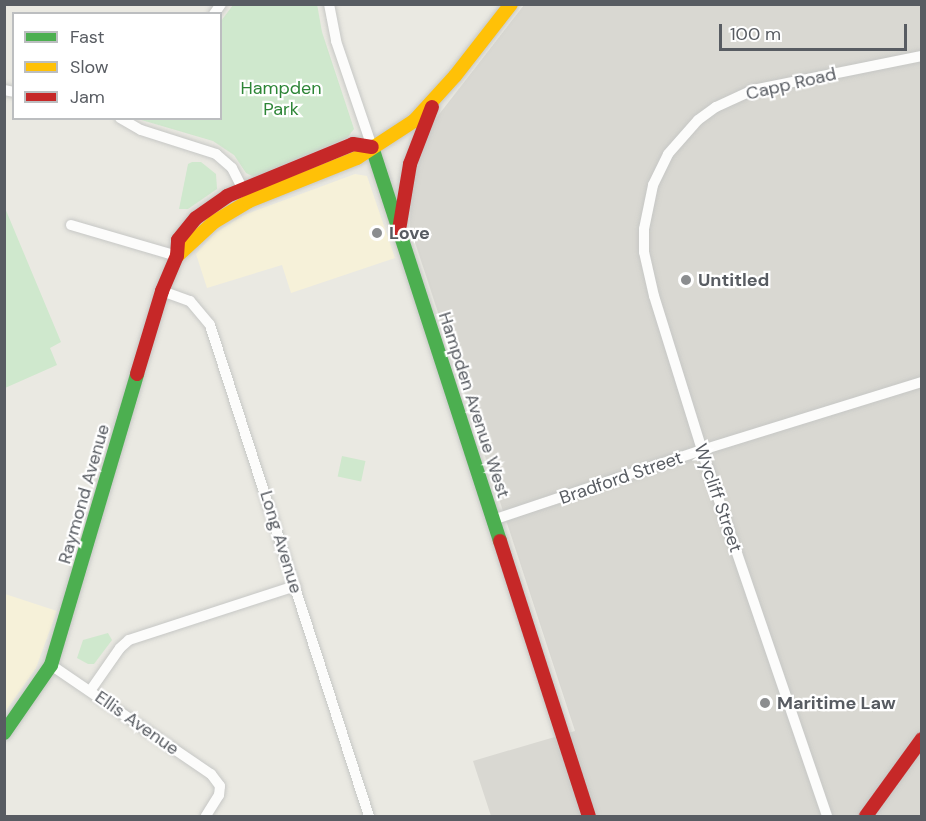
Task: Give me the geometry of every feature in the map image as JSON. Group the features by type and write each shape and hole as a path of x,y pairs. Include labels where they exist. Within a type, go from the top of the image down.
{"street":[{"name":"Hampden Avenue West","path":"328,4 336,41 589,816"},
{"path":"372,147 414,121 511,4"},
{"name":"Capp Road","path":"658,174 682,136 698,120 731,98 753,90 921,56"},
{"path":"398,233 410,164 436,97"},
{"path":"124,120 141,130 216,153 232,168 246,195"},
{"name":"Raymond Avenue","path":"4,733 51,665 162,291 177,256 178,240 196,218 227,196 246,195 352,144 372,147"},
{"name":"Wycliff Street","path":"658,174 647,207 644,252 647,275 702,450 827,816"},
{"path":"71,225 177,256"},
{"name":"Long Avenue","path":"162,291 190,302 210,325 369,816"},
{"name":"Bradford Street","path":"493,520 702,450 921,382"},
{"path":"90,691 120,648 129,640 295,586"},
{"name":"Ellis Avenue","path":"51,665 211,774 220,786 218,800 206,816"},
{"path":"866,816 921,739"}],"shaded area":[{"path":"524,5 921,5 921,816 491,816 473,761 575,731 410,227 411,183 426,135 437,117"},
{"path":"355,174 367,176 395,258 291,293 282,265 207,288 196,254 215,233 244,215"},
{"path":"5,594 57,611 36,668 5,712"}],"green space":[{"name":"Hampden Park","path":"317,4 322,32 354,129 347,138 254,177 246,173 234,155 213,141 141,120 222,120 222,20 233,5"},
{"path":"201,162 216,174 217,189 188,209 179,209 188,164"},
{"path":"5,208 61,342 50,348 57,365 5,388"},
{"path":"342,456 365,461 361,482 338,477"},
{"path":"108,633 112,640 94,664 88,664 77,658 83,640"}],"traffic: fast":[{"path":"372,147 500,541"},
{"path":"4,733 51,665 137,374"}],"traffic: slow":[{"path":"177,256 214,222 249,201 357,158 414,121 455,76 511,4"}],"traffic: jam":[{"path":"399,230 410,164 432,107"},
{"path":"137,374 162,291 177,256 178,240 196,218 227,196 353,144 372,147"},
{"path":"500,541 589,816"},
{"path":"866,816 922,739"}],"place":[{"name":"Love","path":"377,233"},
{"name":"Untitled","path":"686,280"},
{"name":"Maritime Law","path":"765,703"}]}
